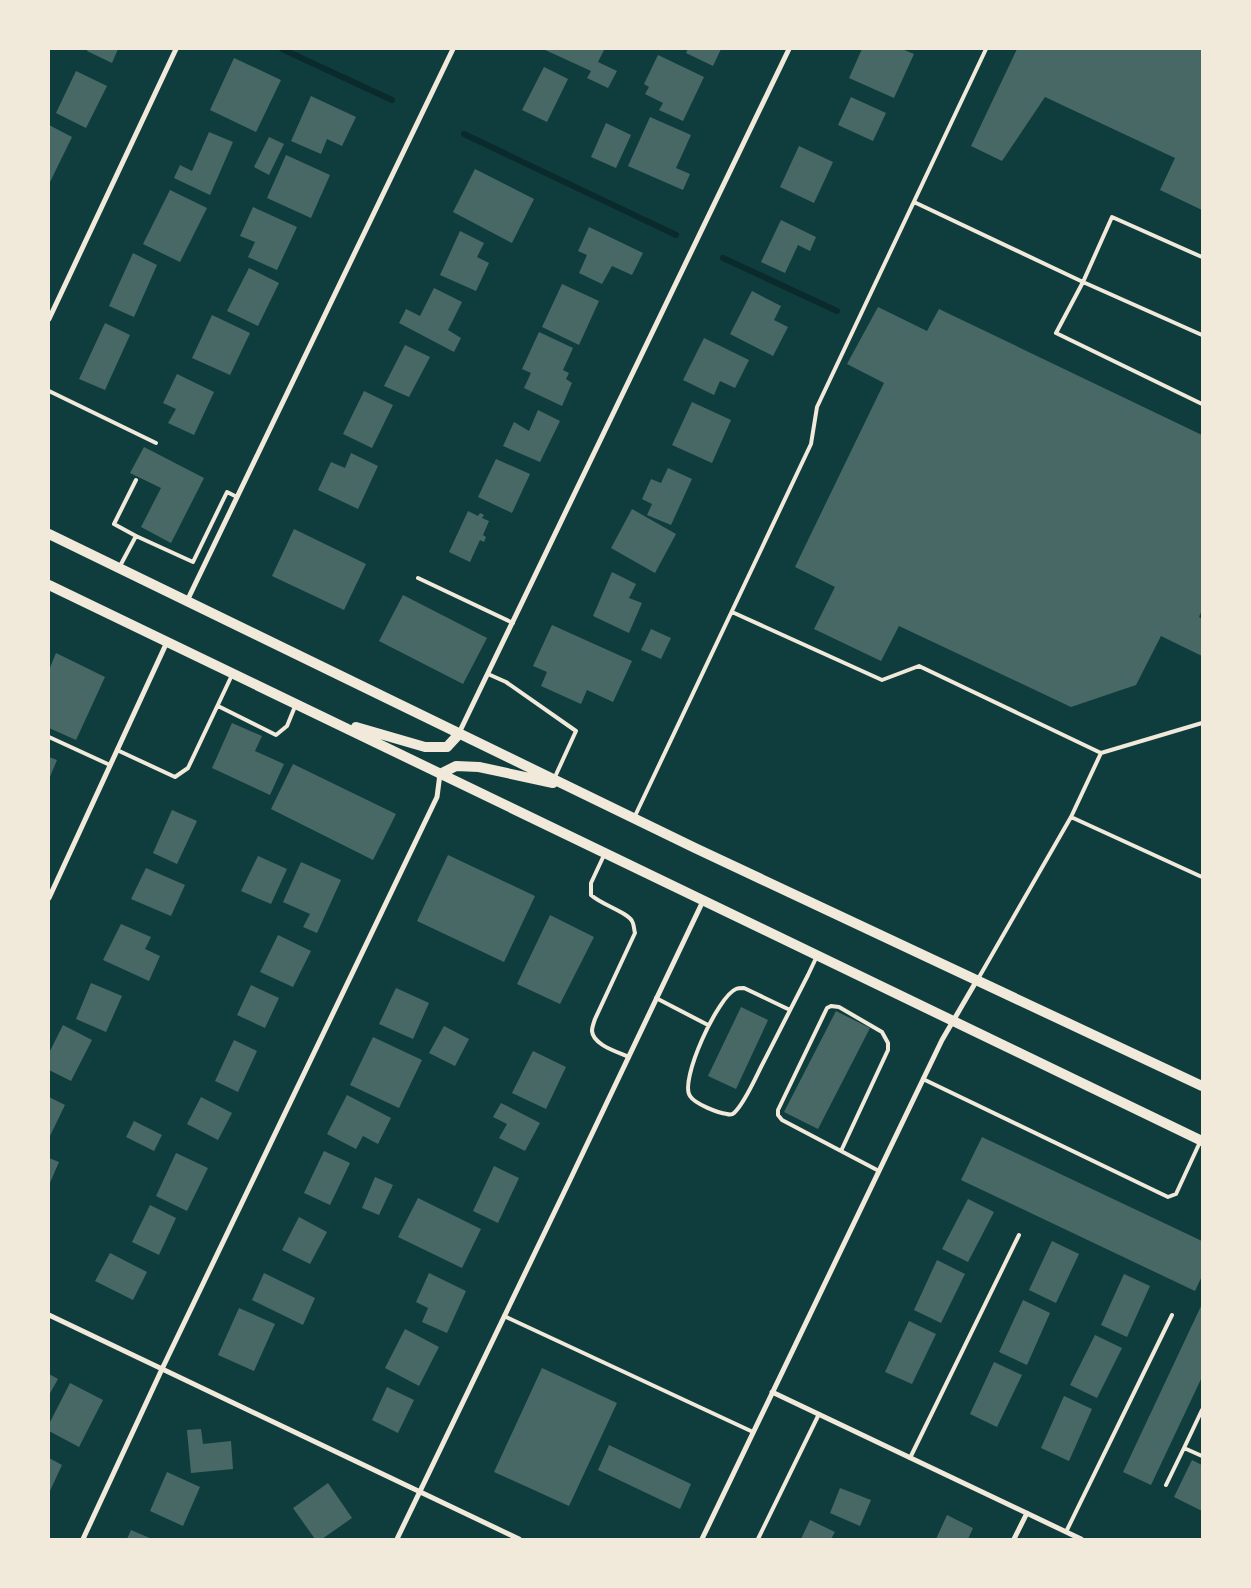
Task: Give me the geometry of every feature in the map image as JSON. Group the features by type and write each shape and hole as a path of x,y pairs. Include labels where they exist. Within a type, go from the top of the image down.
{"main road":[{"path":"49,534 571,788 1202,1086"},
{"path":"49,540 75,547"},
{"path":"50,589 233,672 702,901 1202,1140"},
{"path":"329,719 425,747 447,747 459,734"},
{"path":"440,774 456,766 479,767 571,788"}],"street":[{"path":"49,319 176,49"},
{"path":"186,601 453,49"},
{"path":"459,734 788,49"},
{"path":"49,898 167,641"},
{"path":"82,1539 437,797 440,774"},
{"path":"397,1539 702,901"},
{"path":"702,1539 923,1080 953,1021 977,980"},
{"path":"49,1315 519,1539"},
{"path":"772,1392 1082,1539"},
{"path":"1014,1539 1027,1513"}],"lane":[{"path":"634,818 811,444 817,406 986,49"},
{"path":"914,202 1083,282 1202,335"},
{"path":"1202,257 1112,217 1083,282 1056,332 1202,404"},
{"path":"49,391 156,443"},
{"path":"136,480 114,524 193,562 227,492 237,497"},
{"path":"119,568 136,536"},
{"path":"418,578 513,622"},
{"path":"732,612 882,680 919,666 1101,753 1202,723"},
{"path":"117,750 174,777 188,768 233,672"},
{"path":"488,674 506,682 576,731 553,779"},
{"path":"218,706 276,735 287,726 297,704"},
{"path":"49,737 110,764"},
{"path":"977,980 1071,817 1101,753"},
{"path":"1071,817 1202,877"},
{"path":"605,853 591,883 591,895 599,902 626,915 633,922 635,933 595,1018 592,1030 595,1039 601,1044 629,1057"},
{"path":"790,1010 744,988 737,988 732,991 708,1024 691,1069 687,1090 690,1097 700,1104 730,1115 734,1112 750,1089 818,956"},
{"path":"656,998 708,1024"},
{"path":"841,1151 888,1050 888,1043 882,1032 839,1007 832,1006 827,1008 778,1110 778,1115 782,1120 841,1151 879,1170"},
{"path":"923,1080 1168,1197 1176,1194 1202,1140"},
{"path":"910,1458 1019,1236"},
{"path":"1066,1532 1172,1315"},
{"path":"504,1316 753,1432"},
{"path":"1166,1484 1202,1410"},
{"path":"758,1539 819,1414"},
{"path":"1184,1448 1202,1456"}],"building":[{"path":"88,49 118,49 112,63 87,51"},
{"path":"543,49 602,49 604,50 598,62 617,71 608,88 587,78 591,71"},
{"path":"688,49 721,49 713,66 686,53"},
{"path":"862,49 902,49 914,54 894,98 849,78"},
{"path":"1017,49 1202,49 1202,210 1160,190 1175,158 1045,97 1002,161 971,146"},
{"path":"658,55 704,77 683,121 659,110 663,103 645,94 649,87 644,84"},
{"path":"234,58 281,80 256,132 210,110"},
{"path":"544,67 568,79 547,122 522,110"},
{"path":"76,71 107,86 86,128 56,113"},
{"path":"311,96 356,117 342,146 327,139 321,154 291,141"},
{"path":"851,97 886,113 873,141 838,125"},
{"path":"650,117 691,135 676,168 690,174 683,190 628,166"},
{"path":"606,123 631,135 616,168 591,157"},
{"path":"49,125 72,137 49,184"},
{"path":"209,132 233,142 210,195 174,178 180,165 192,171"},
{"path":"269,137 284,144 269,175 254,167"},
{"path":"799,146 833,162 814,203 780,187"},
{"path":"286,155 330,175 311,218 267,198"},
{"path":"475,169 534,199 512,243 453,212"},
{"path":"170,190 207,208 180,262 143,244"},
{"path":"253,207 297,227 277,270 248,257 255,242 240,236"},
{"path":"781,220 816,237 810,251 798,245 785,273 761,262"},
{"path":"589,227 643,253 632,275 612,266 602,284 579,273 587,255 578,251"},
{"path":"460,231 484,243 477,257 489,263 476,291 440,275"},
{"path":"133,253 157,265 134,317 109,306"},
{"path":"249,268 279,283 258,326 227,311"},
{"path":"562,284 599,301 579,345 542,327"},
{"path":"434,288 462,302 448,330 461,338 454,352 399,323 406,309 420,316"},
{"path":"752,291 781,306 774,320 788,327 773,356 730,334"},
{"path":"878,307 927,331 939,309 1202,435 1202,610 1199,617 1202,619 1202,656 1161,636 1136,685 1071,707 899,626 881,661 814,629 835,587 795,567 884,383 847,364"},
{"path":"212,315 250,333 230,375 192,358"},
{"path":"105,323 130,335 105,390 79,379"},
{"path":"539,332 573,348 563,370 569,373 566,379 572,383 562,406 524,388 531,373 522,369"},
{"path":"704,338 749,360 735,388 720,381 714,395 683,380"},
{"path":"405,345 430,357 409,397 384,386"},
{"path":"177,374 214,392 194,435 168,423 176,409 163,403"},
{"path":"364,391 393,405 372,448 343,434"},
{"path":"692,402 731,420 712,463 672,445"},
{"path":"538,410 560,421 540,462 503,446 514,422 529,431"},
{"path":"144,447 204,478 171,543 141,527 161,488 130,473"},
{"path":"351,453 378,466 358,509 318,490 331,462 345,468"},
{"path":"496,459 530,474 512,513 478,497"},
{"path":"668,468 692,479 671,525 647,515 652,504 642,499 651,479 661,483"},
{"path":"632,509 676,534 655,573 611,548"},
{"path":"468,511 478,516 480,513 484,515 482,518 489,521 483,535 486,537 484,542 480,540 470,562 449,552"},
{"path":"294,529 366,564 344,610 272,576"},
{"path":"612,572 636,584 629,598 642,603 629,633 593,616"},
{"path":"403,595 487,638 463,684 379,641"},
{"path":"552,625 632,661 613,702 587,690 581,704 541,686 547,672 533,666"},
{"path":"651,629 671,638 661,659 641,650"},
{"path":"56,653 105,677 76,740 49,728 49,670"},
{"path":"232,723 262,736 255,751 284,764 270,795 212,768"},
{"path":"49,757 57,760 49,779"},
{"path":"293,764 396,814 373,860 271,809"},
{"path":"172,810 197,821 177,864 153,853"},
{"path":"448,855 535,896 504,962 417,921"},
{"path":"258,856 287,869 271,904 241,891"},
{"path":"301,862 341,880 317,933 303,927 310,914 283,902"},
{"path":"146,868 185,885 171,916 131,899"},
{"path":"550,915 594,937 560,1004 517,984"},
{"path":"121,924 151,937 145,949 160,956 149,981 103,960"},
{"path":"278,935 311,951 293,987 260,972"},
{"path":"91,983 122,996 106,1032 76,1019"},
{"path":"251,985 279,998 265,1028 237,1015"},
{"path":"396,988 429,1003 413,1039 379,1024"},
{"path":"741,1007 768,1020 736,1089 708,1076"},
{"path":"836,1011 870,1028 818,1129 784,1112"},
{"path":"63,1025 92,1040 71,1081 49,1070 49,1053"},
{"path":"444,1026 469,1039 455,1066 429,1053"},
{"path":"373,1037 422,1060 399,1108 350,1085"},
{"path":"234,1040 257,1051 238,1092 215,1081"},
{"path":"533,1051 566,1067 546,1109 512,1093"},
{"path":"347,1095 391,1118 378,1144 363,1136 356,1149 327,1134"},
{"path":"49,1097 65,1105 49,1138"},
{"path":"201,1097 232,1113 218,1140 187,1124"},
{"path":"501,1103 540,1123 525,1151 499,1138 507,1124 493,1117"},
{"path":"134,1121 162,1135 154,1151 126,1137"},
{"path":"982,1137 1202,1241 1202,1276 1195,1291 961,1180"},
{"path":"324,1151 350,1163 330,1205 304,1193"},
{"path":"176,1153 208,1168 187,1211 156,1196"},
{"path":"49,1158 59,1162 49,1185"},
{"path":"494,1166 519,1178 498,1223 473,1211"},
{"path":"375,1177 393,1185 379,1215 362,1208"},
{"path":"418,1198 481,1229 462,1268 398,1237"},
{"path":"968,1199 994,1212 968,1262 942,1249"},
{"path":"150,1205 176,1218 159,1255 132,1242"},
{"path":"299,1217 327,1232 310,1264 282,1250"},
{"path":"1052,1241 1079,1254 1056,1303 1029,1290"},
{"path":"110,1253 147,1272 133,1300 95,1281"},
{"path":"937,1260 965,1274 941,1323 914,1310"},
{"path":"264,1273 315,1298 303,1325 252,1300"},
{"path":"429,1273 466,1291 447,1333 422,1322 428,1308 416,1302"},
{"path":"1124,1274 1150,1286 1127,1337 1101,1325"},
{"path":"1023,1300 1050,1313 1027,1365 999,1352"},
{"path":"1202,1304 1202,1377 1151,1485 1123,1472"},
{"path":"239,1308 275,1324 254,1371 218,1355"},
{"path":"909,1321 936,1334 912,1384 885,1372"},
{"path":"405,1329 439,1347 419,1386 385,1368"},
{"path":"1095,1335 1122,1348 1097,1398 1070,1385"},
{"path":"994,1362 1022,1375 997,1427 970,1414"},
{"path":"542,1368 617,1403 569,1506 494,1472"},
{"path":"49,1374 58,1379 49,1395"},
{"path":"70,1383 103,1400 79,1447 49,1431 49,1424"},
{"path":"387,1387 414,1400 398,1433 372,1420"},
{"path":"1064,1396 1092,1409 1069,1461 1041,1448"},
{"path":"201,1429 203,1444 231,1441 233,1469 191,1473 187,1430"},
{"path":"609,1445 691,1484 680,1509 598,1470"},
{"path":"49,1458 62,1465 49,1493"},
{"path":"1192,1460 1202,1465 1202,1511 1174,1497"},
{"path":"167,1472 200,1487 183,1526 150,1511"},
{"path":"328,1483 352,1518 322,1539 315,1539 293,1508"},
{"path":"840,1488 871,1500 860,1526 830,1513"},
{"path":"947,1515 973,1528 968,1539 936,1539"},
{"path":"810,1520 835,1532 831,1539 801,1539"},
{"path":"131,1530 152,1539 127,1539"}],"waterway":[{"path":"282,49 392,100"},
{"path":"464,134 676,235"},
{"path":"723,258 837,311"}]}
